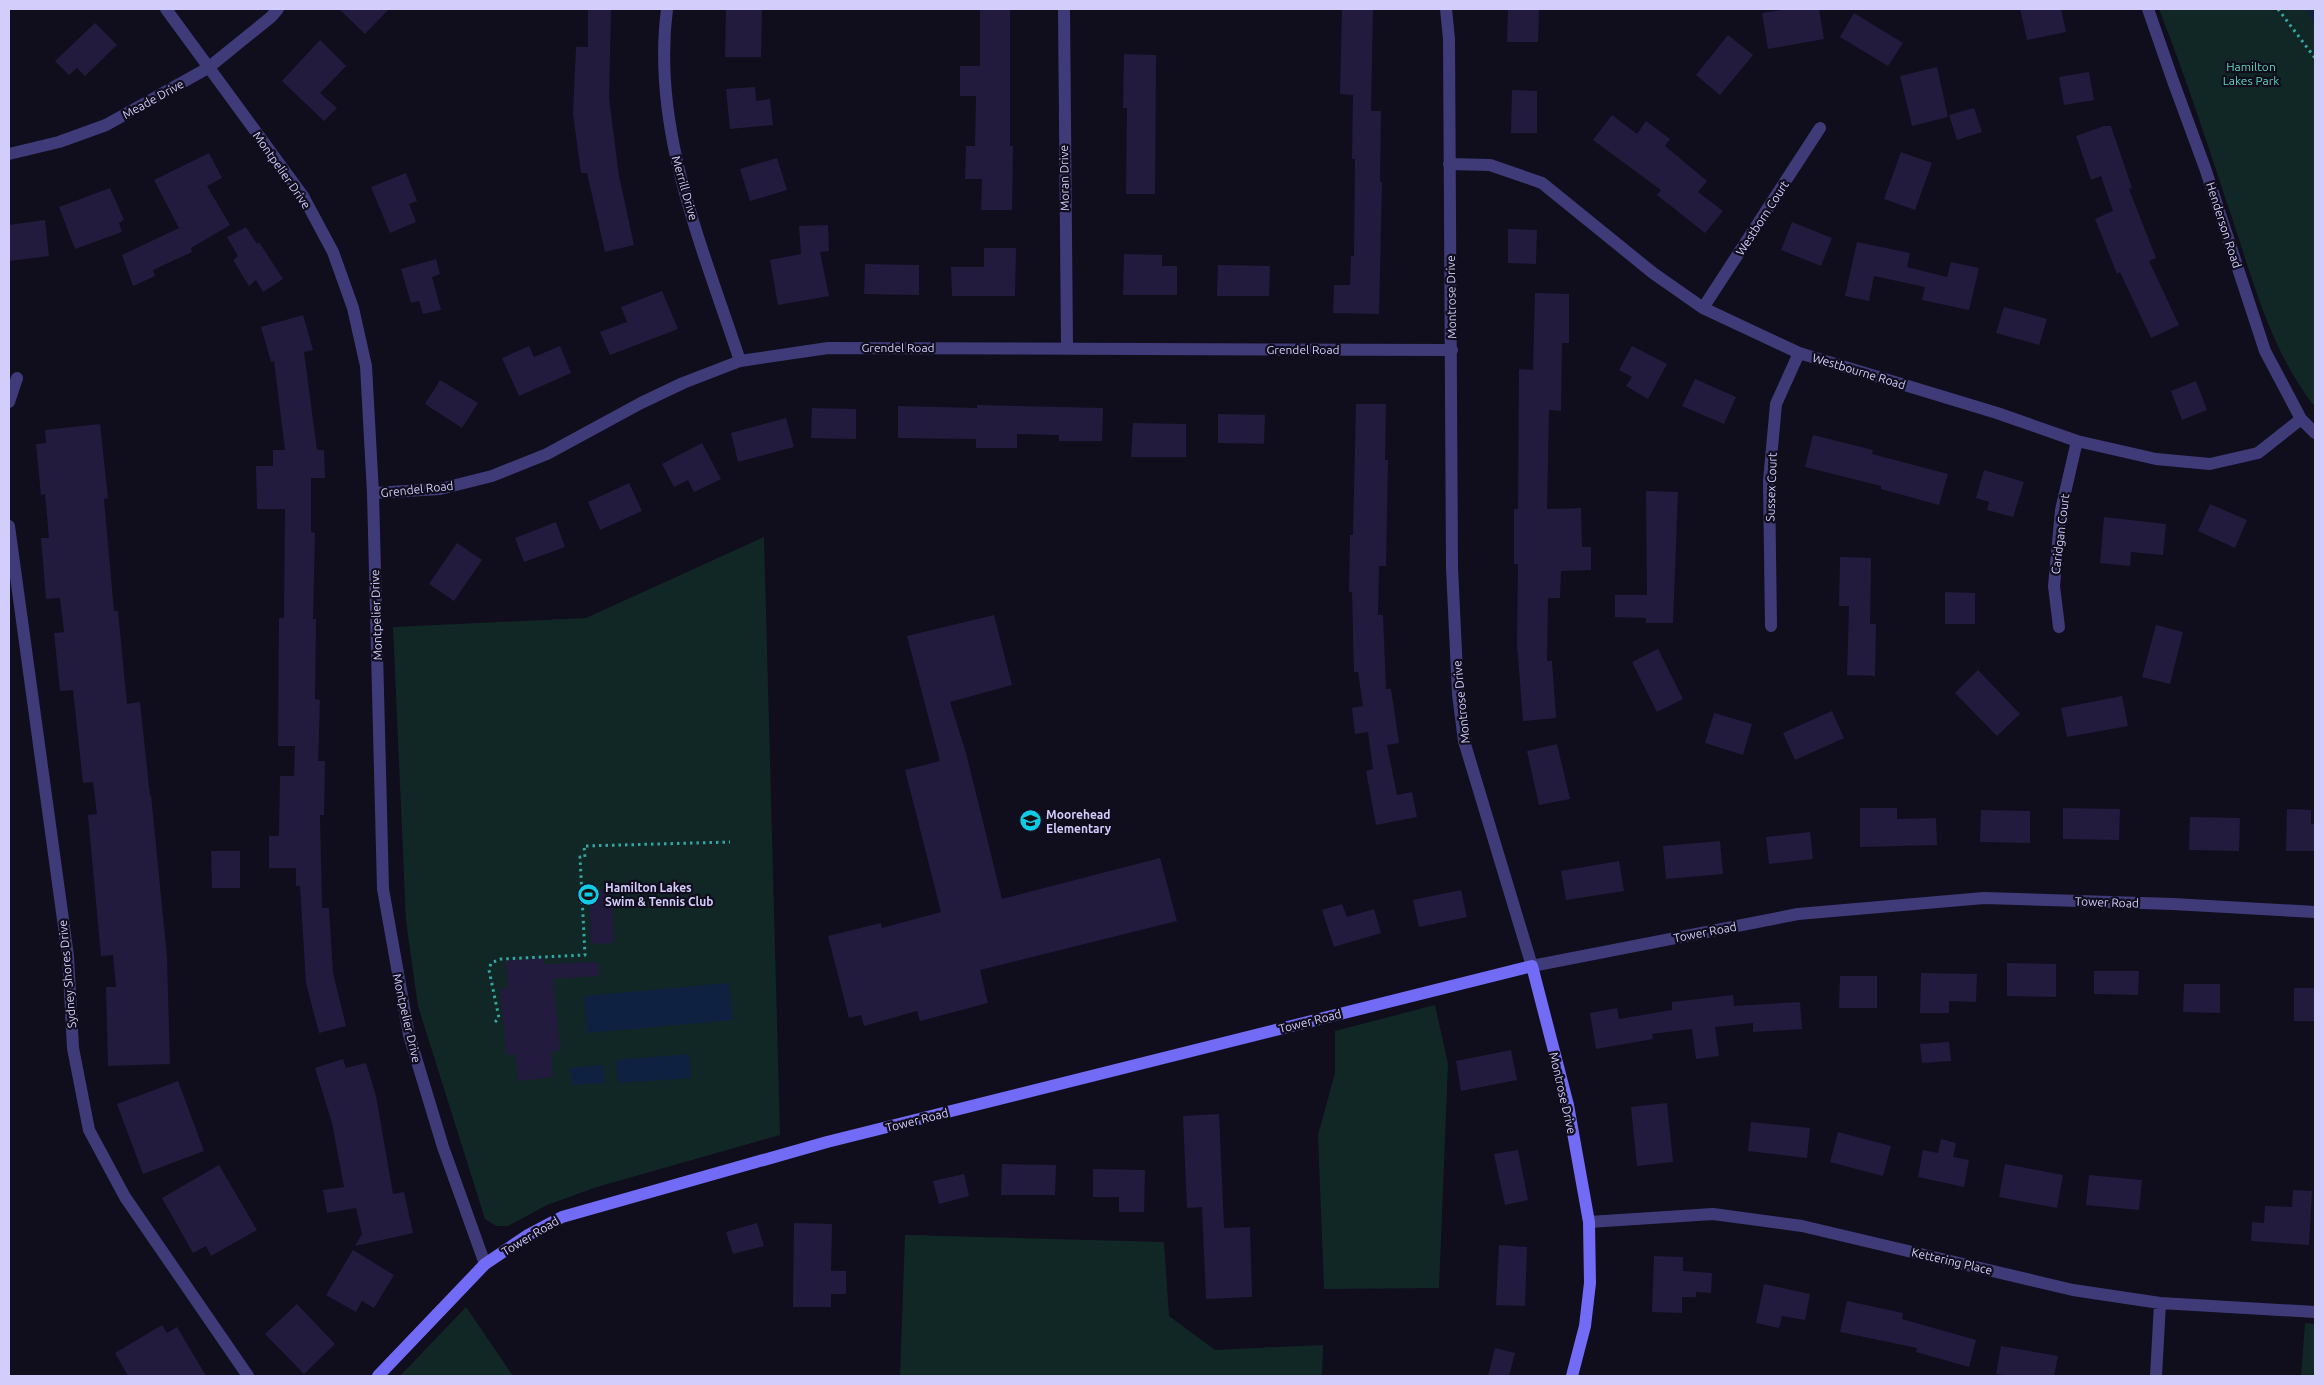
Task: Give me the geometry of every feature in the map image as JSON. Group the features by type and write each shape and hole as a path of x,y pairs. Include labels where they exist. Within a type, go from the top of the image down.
{"street":[{"name":"Montpelier Drive","path":"166,9 303,196 333,252 353,308 366,366 373,493 384,889 409,1035 443,1147 485,1264"},
{"name":"Meade Drive","path":"9,154 59,142 106,125 208,68 278,9"},
{"name":"Merrill Drive","path":"667,9 665,81 673,146 692,214 740,361"},
{"name":"Moran Drive","path":"1064,9 1067,347"},
{"name":"Montrose Drive","path":"1446,9 1449,39 1452,568 1460,713 1464,741 1532,966 1568,1105 1589,1222 1590,1283 1586,1326 1572,1376"},
{"name":"Henderson Road","path":"2148,9 2172,81 2205,168 2265,351 2301,419 2315,433"},
{"name":"Westborn Court","path":"1703,308 1820,128"},
{"name":"Westbourne Road","path":"1449,164 1490,165 1542,183 1653,273 1703,308 1799,353 1997,413 2077,441 2156,459 2210,464 2258,453 2301,419"},
{"name":"Grendel Road","path":"373,493 440,489 492,476 548,454 641,403 683,383 740,361 828,348 1067,347 1452,350"},
{"name":"Sussex Court","path":"1771,626 1770,481 1776,404 1799,353"},
{"path":"9,402 17,378"},
{"name":"Caridgan Court","path":"2059,627 2054,586 2061,510 2077,441"},
{"name":"Sydney Shores Drive","path":"9,526 68,956 73,1048 89,1130 125,1197 248,1376"},
{"name":"Tower Road","path":"378,1376 485,1264 528,1235 562,1217 837,1140 1532,966 1798,914 1984,898 2174,904 2315,912"},
{"name":"Kettering Place","path":"1589,1222 1713,1214 1802,1226 2073,1290 2160,1304 2315,1312"},
{"path":"2156,1376 2160,1304"}],"path":[{"path":"2278,9 2315,58"},
{"path":"503,1019 497,1022 498,1012 489,970 491,963 502,959 585,955 580,857 585,856 584,846 730,842"}],"green space":[{"name":"Hamilton Lakes Park","path":"2159,9 2315,9 2315,407 2300,387 2276,343 2250,272 2189,89"},
{"name":"Hamilton Lakes Swim & Tennis Club","path":"764,537 780,1135 597,1187 547,1205 508,1226 496,1226 485,1219 418,1006 406,921 393,627 586,618"},
{"path":"1435,1005 1448,1064 1439,1288 1324,1289 1318,1135 1335,1073 1335,1031"},
{"path":"905,1235 1164,1242 1169,1316 1215,1350 1323,1345 1322,1376 900,1376"},
{"path":"466,1307 513,1376 400,1376"},
{"path":"2305,1323 2315,1324 2315,1376 2301,1376"}],"water":[{"path":"729,983 733,1020 587,1033 584,996"},
{"path":"689,1054 691,1078 618,1083 616,1060"},
{"path":"603,1065 605,1083 572,1085 570,1068"}],"building":[{"path":"339,9 389,9 365,34"},
{"path":"588,9 611,9 609,98 619,176 634,245 605,252 587,173 581,173 573,114 576,47 588,47"},
{"path":"726,9 762,9 761,57 725,57"},
{"path":"980,9 1010,9 1010,146 1013,146 1012,210 981,210 982,179 965,179 966,146 975,146 976,96 960,96 960,66 980,66"},
{"path":"1342,9 1373,9 1371,111 1381,111 1380,182 1382,182 1379,314 1333,313 1334,285 1350,285 1351,256 1354,256 1355,159 1352,159 1353,95 1340,94"},
{"path":"1508,9 1539,9 1538,42 1507,42"},
{"path":"1788,9 1819,9 1824,39 1768,49 1762,13"},
{"path":"2020,9 2061,9 2066,32 2027,40"},
{"path":"1854,13 1903,43 1888,66 1840,37"},
{"path":"95,23 117,45 85,76 77,68 69,75 55,61"},
{"path":"1728,35 1753,55 1720,95 1696,75"},
{"path":"320,40 346,66 320,93 337,108 324,121 282,81"},
{"path":"1124,54 1156,55 1155,194 1126,194 1127,108 1123,108"},
{"path":"1937,67 1948,117 1912,126 1900,76"},
{"path":"2089,72 2094,100 2064,105 2059,77"},
{"path":"755,87 756,101 770,99 773,125 730,129 726,89"},
{"path":"1512,90 1537,91 1537,133 1511,133"},
{"path":"1974,108 1982,132 1957,140 1949,115"},
{"path":"1612,115 1637,134 1646,121 1670,139 1665,146 1707,181 1698,192 1723,211 1705,233 1657,195 1661,190 1593,140"},
{"path":"2104,126 2111,126 2132,188 2129,189 2156,258 2149,261 2179,325 2151,338 2120,272 2117,274 2095,219 2113,211 2101,176 2091,180 2076,136"},
{"path":"1901,152 1932,163 1915,210 1884,199"},
{"path":"209,153 222,178 207,186 230,225 191,248 192,252 153,270 155,276 133,286 122,255 179,228 154,180"},
{"path":"777,158 787,190 750,201 740,169"},
{"path":"406,173 417,201 409,204 416,222 390,233 371,187"},
{"path":"110,188 124,220 119,223 122,232 75,249 59,207"},
{"path":"45,220 49,256 9,261 9,225"},
{"path":"1792,222 1832,238 1821,266 1781,250"},
{"path":"828,225 829,251 820,252 829,296 778,305 770,260 801,254 799,226"},
{"path":"246,227 257,244 259,242 283,279 263,292 256,280 249,286 233,260 238,256 227,237"},
{"path":"1508,229 1537,230 1536,264 1508,263"},
{"path":"1857,242 1910,253 1907,267 1947,277 1951,262 1979,268 1969,310 1922,300 1925,287 1874,276 1869,301 1845,296"},
{"path":"984,248 1016,248 1015,296 952,296 951,267 984,267"},
{"path":"1124,254 1162,255 1162,266 1177,266 1177,295 1123,295"},
{"path":"436,259 440,274 432,277 441,310 423,314 419,301 411,303 401,269"},
{"path":"865,264 919,265 919,295 864,294"},
{"path":"1218,265 1270,266 1269,296 1217,296"},
{"path":"662,291 678,329 610,355 600,332 627,322 621,307"},
{"path":"1535,293 1569,294 1569,343 1562,343 1561,411 1549,410 1547,509 1581,508 1582,547 1591,547 1591,570 1561,571 1560,598 1548,598 1547,661 1552,661 1556,718 1523,721 1517,644 1518,564 1514,564 1514,509 1518,509 1519,369 1533,370"},
{"path":"2004,307 2047,319 2039,345 1996,333"},
{"path":"303,315 313,350 304,352 317,450 324,450 325,478 311,478 311,532 315,533 313,619 316,619 315,699 320,700 318,761 325,761 324,815 320,815 322,908 329,908 333,973 346,1026 319,1033 306,983 300,886 296,886 296,868 269,868 269,836 279,836 280,776 294,776 295,746 278,746 279,618 284,618 285,509 257,509 256,466 273,466 273,450 285,450 274,361 271,362 261,327"},
{"path":"529,346 534,357 560,346 571,373 519,396 502,358"},
{"path":"1632,346 1667,364 1648,399 1626,386 1632,377 1619,370"},
{"path":"1695,379 1736,397 1724,424 1682,406"},
{"path":"440,380 478,403 462,428 425,404"},
{"path":"2196,381 2207,410 2182,420 2171,391"},
{"path":"1356,404 1386,404 1385,460 1388,460 1386,566 1379,566 1378,615 1383,615 1386,689 1391,689 1399,743 1387,745 1397,795 1412,792 1417,817 1376,825 1366,771 1373,769 1368,732 1355,734 1352,708 1363,706 1358,672 1354,672 1352,592 1349,592 1350,535 1353,535"},
{"path":"977,405 1103,408 1102,441 1059,441 1059,435 1017,434 1017,448 976,448 976,439 898,438 898,406 977,408"},
{"path":"812,408 856,409 856,439 811,438"},
{"path":"1218,414 1265,415 1264,444 1218,443"},
{"path":"786,418 794,447 738,462 731,433"},
{"path":"1133,423 1186,424 1186,457 1131,457"},
{"path":"100,424 108,498 104,499 114,611 118,611 127,704 140,702 151,795 167,957 170,1064 108,1066 106,987 116,987 113,955 101,956 88,815 97,814 93,782 83,783 73,690 60,691 54,633 64,632 60,598 46,599 41,538 49,538 45,494 41,495 36,444 46,443 45,430"},
{"path":"1813,435 1873,450 1872,454 1948,474 1939,505 1881,489 1881,486 1805,467"},
{"path":"702,443 721,479 694,492 688,480 674,487 662,464"},
{"path":"1984,470 2024,482 2013,517 1987,510 1989,502 1976,498"},
{"path":"629,483 642,511 600,530 588,502"},
{"path":"1646,491 1678,492 1673,623 1646,623 1646,618 1615,617 1615,595 1647,595"},
{"path":"2210,504 2247,520 2235,548 2198,531"},
{"path":"2104,517 2166,524 2163,555 2131,552 2130,566 2100,563"},
{"path":"556,522 565,547 524,562 515,538"},
{"path":"457,543 482,560 454,601 429,584"},
{"path":"1840,557 1871,558 1870,624 1876,624 1875,676 1847,675 1849,606 1839,606"},
{"path":"1945,592 1975,593 1975,624 1945,624"},
{"path":"994,615 1012,685 950,702 966,753 1002,899 1160,858 1177,921 980,970 988,1003 920,1021 917,1011 864,1026 861,1015 849,1018 828,936 881,923 882,928 941,912 905,770 940,761 907,636"},
{"path":"2156,625 2183,632 2170,684 2142,677"},
{"path":"1658,649 1683,699 1657,712 1632,662"},
{"path":"1978,670 2020,714 1997,736 1955,693"},
{"path":"2122,696 2128,726 2067,737 2061,708"},
{"path":"1832,711 1844,738 1795,760 1783,733"},
{"path":"1714,713 1752,724 1743,755 1705,743"},
{"path":"1557,744 1570,799 1539,805 1527,751"},
{"path":"1860,808 1897,808 1897,819 1936,818 1937,845 1860,847"},
{"path":"2063,808 2120,809 2119,840 2063,839"},
{"path":"2287,809 2311,810 2311,824 2315,824 2315,851 2286,851"},
{"path":"1981,810 2030,811 2030,843 1980,842"},
{"path":"2190,817 2240,818 2239,851 2189,850"},
{"path":"1810,832 1813,859 1769,864 1766,837"},
{"path":"1720,841 1723,874 1666,879 1663,846"},
{"path":"211,851 240,851 240,888 212,888"},
{"path":"1619,861 1624,891 1566,900 1561,871"},
{"path":"612,890 614,943 591,944 589,891"},
{"path":"1461,890 1467,917 1419,927 1413,900"},
{"path":"1342,904 1347,917 1374,909 1381,933 1334,947 1322,910"},
{"path":"543,958 544,964 598,962 599,976 553,979 560,1050 551,1051 553,1077 518,1081 515,1054 506,1055 500,989 508,988 505,961"},
{"path":"2007,963 2056,964 2056,997 2007,996"},
{"path":"2094,971 2139,971 2138,995 2094,994"},
{"path":"1921,973 1977,974 1976,1002 1949,1001 1949,1013 1920,1013"},
{"path":"1840,976 1877,976 1877,1008 1839,1008"},
{"path":"2184,984 2220,984 2220,1013 2183,1012"},
{"path":"2294,988 2315,988 2315,1021 2294,1021"},
{"path":"1733,995 1734,1006 1800,1002 1802,1029 1753,1032 1753,1023 1715,1027 1719,1056 1696,1059 1692,1029 1652,1034 1653,1039 1596,1049 1590,1013 1617,1008 1619,1019 1672,1010 1672,1002"},
{"path":"1949,1042 1951,1061 1922,1063 1920,1044"},
{"path":"1511,1050 1517,1080 1461,1091 1456,1061"},
{"path":"343,1059 346,1068 366,1063 376,1096 393,1194 404,1192 413,1233 355,1246 362,1234 356,1208 327,1213 323,1190 344,1187 332,1123 315,1068"},
{"path":"178,1081 204,1151 143,1174 117,1104"},
{"path":"1667,1103 1673,1162 1637,1166 1631,1107"},
{"path":"1219,1114 1224,1228 1250,1227 1252,1297 1206,1299 1202,1207 1187,1208 1183,1116"},
{"path":"1751,1122 1810,1128 1807,1158 1748,1151"},
{"path":"1838,1132 1891,1146 1883,1176 1830,1162"},
{"path":"1941,1139 1956,1143 1953,1157 1969,1160 1964,1187 1918,1177 1923,1150 1938,1153"},
{"path":"1518,1150 1528,1200 1505,1205 1494,1154"},
{"path":"1002,1164 1056,1165 1055,1195 1001,1195"},
{"path":"2005,1164 2063,1175 2057,1208 1999,1197"},
{"path":"219,1165 257,1230 211,1256 206,1246 193,1253 162,1198"},
{"path":"1093,1169 1145,1170 1144,1212 1119,1212 1119,1197 1093,1197"},
{"path":"964,1174 969,1196 939,1204 933,1181"},
{"path":"2089,1175 2142,1180 2139,1210 2086,1205"},
{"path":"2293,1190 2312,1191 2309,1245 2251,1241 2252,1222 2264,1223 2265,1206 2292,1207"},
{"path":"757,1223 764,1246 733,1254 726,1232"},
{"path":"794,1223 832,1224 831,1271 846,1271 846,1294 831,1294 831,1307 793,1307"},
{"path":"1499,1245 1527,1247 1525,1306 1496,1305"},
{"path":"353,1250 394,1275 374,1308 362,1301 356,1312 326,1295"},
{"path":"1654,1256 1683,1257 1683,1271 1712,1273 1711,1293 1696,1292 1696,1297 1682,1297 1682,1313 1652,1312"},
{"path":"1764,1284 1810,1294 1805,1320 1782,1316 1779,1328 1756,1323"},
{"path":"1847,1301 1903,1313 1902,1319 1976,1340 1969,1367 1916,1352 1917,1348 1840,1332"},
{"path":"297,1304 335,1344 304,1374 265,1334"},
{"path":"162,1325 167,1333 177,1327 206,1376 128,1376 115,1353"},
{"path":"2001,1346 2058,1356 2054,1376 1996,1374"},
{"path":"1495,1348 1515,1353 1509,1376 1488,1376"}],"waterway":[{"path":"2309,9 2315,20"}],"place":[{"name":"Moorehead Elementary","path":"1030,821"},
{"name":"Hamilton Lakes Swim & Tennis Club","path":"589,894"}]}
